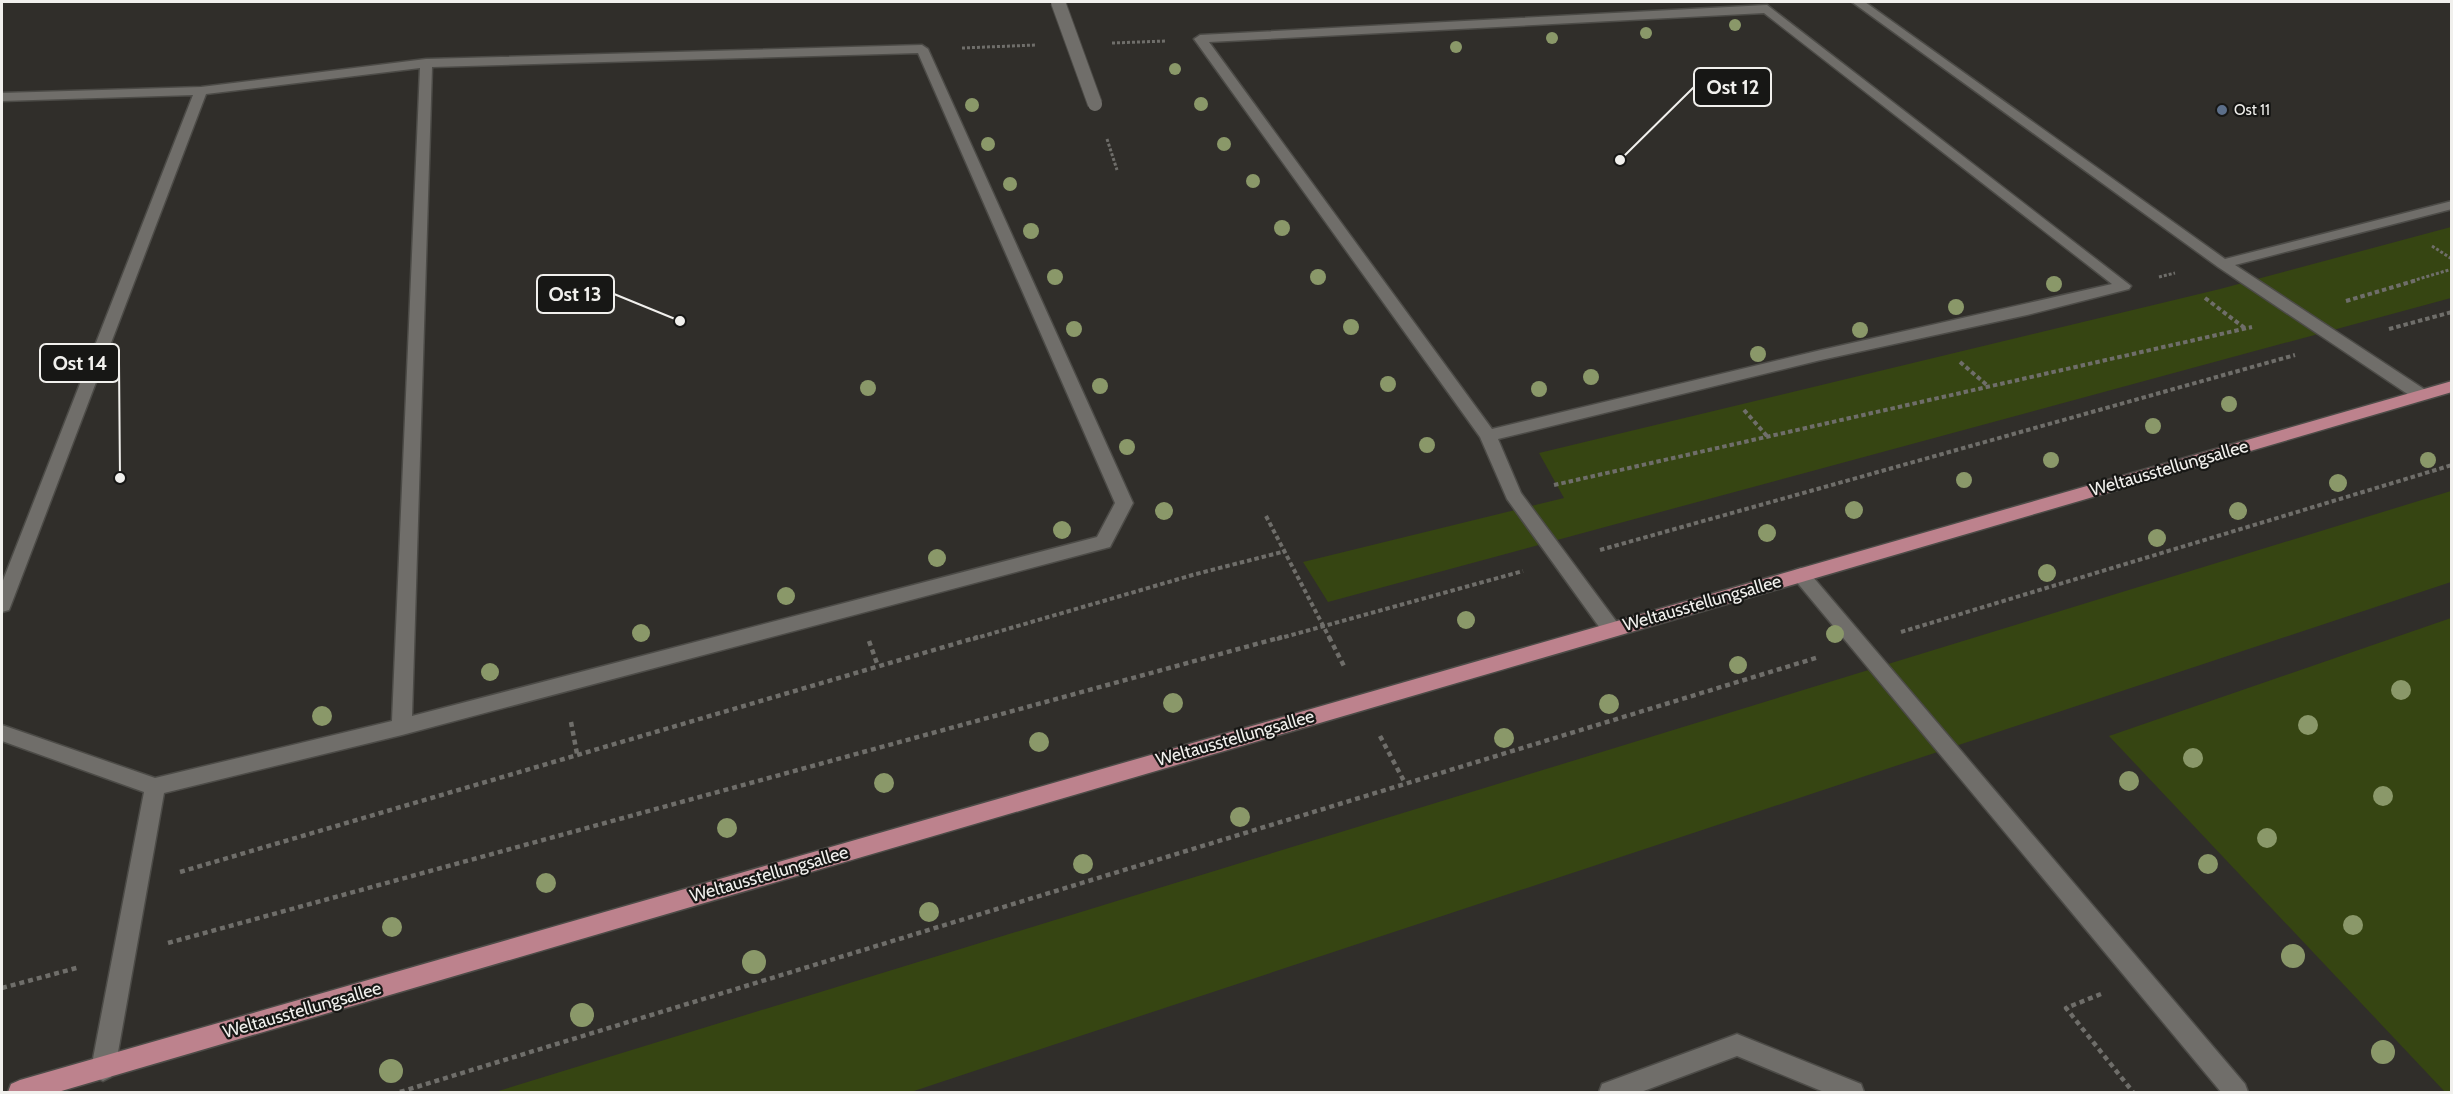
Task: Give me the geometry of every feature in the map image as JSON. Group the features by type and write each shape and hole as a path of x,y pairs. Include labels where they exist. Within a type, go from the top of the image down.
{"main road":[{"name":"Weltausstellungsallee","path":"20,1092 2451,386"}],"street":[{"path":"1058,2 1095,104"},
{"path":"1858,2 2223,264 2421,395"},
{"path":"1488,436 1821,355 2027,310 2124,286 1767,9 1200,39 1488,436 1513,495 1612,630"},
{"path":"2,97 201,91 426,63 922,50 1125,503 1104,542 402,727 155,787 2,733"},
{"path":"402,727 426,63"},
{"path":"2,605 201,91"},
{"path":"2223,264 2451,205"},
{"path":"1801,575 2236,1092"},
{"path":"103,1069 155,787"},
{"path":"1611,1092 1737,1045 1852,1092"}],"path":[{"path":"1513,495 2300,315 2451,269"},
{"path":"2,988 1561,561 2451,312"},
{"path":"400,1092 2451,465"},
{"path":"1266,516 1405,783"},
{"path":"136,885 912,656 1196,574 1286,551"},
{"path":"2133,1092 2066,1008 2141,979"}],"green space":[{"path":"2451,227 2451,298 1328,602 1303,562 1564,498 1539,453 2220,289"},
{"path":"2451,491 2451,582 911,1092 495,1092"},
{"path":"2451,618 2452,1092 2445,1092 2109,736"}],"place":[{"name":"Ost 11","path":"2222,110"},
{"name":"Ost 12","path":"1620,160"},
{"name":"Ost 13","path":"680,321"},
{"name":"Ost 14","path":"120,478"}]}
